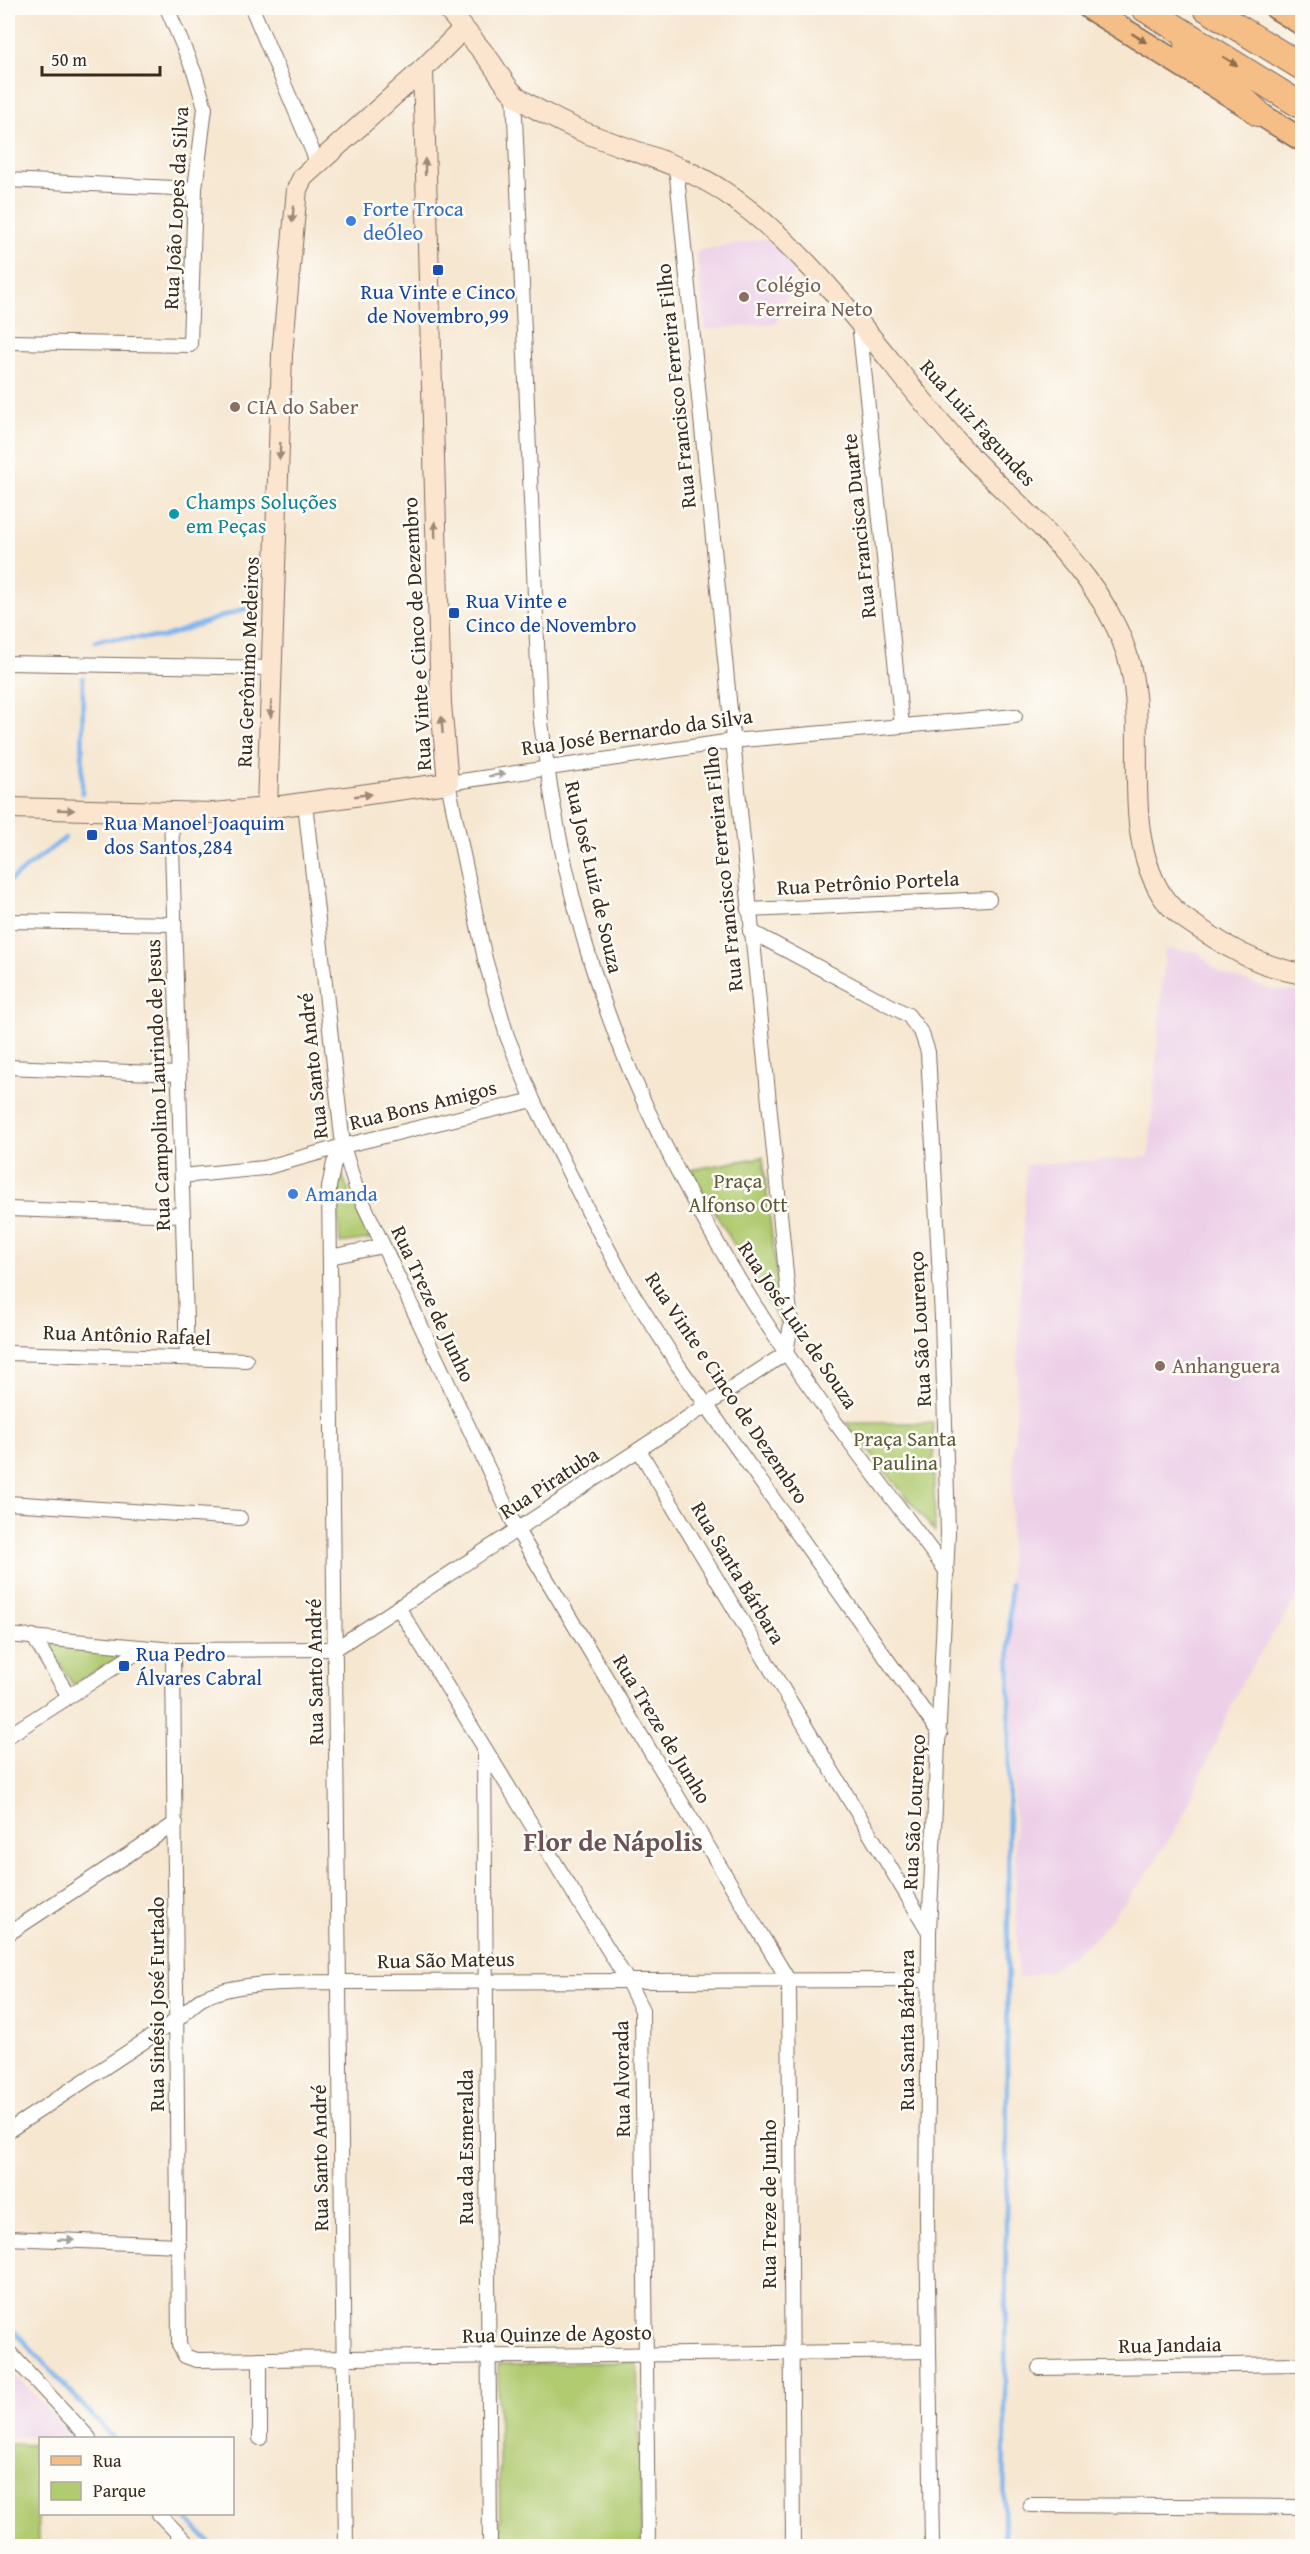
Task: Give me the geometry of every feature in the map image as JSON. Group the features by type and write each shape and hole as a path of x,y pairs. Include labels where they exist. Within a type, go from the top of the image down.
{"highway":[{"path":"1143,8 1258,113"},
{"path":"1143,8 1302,106"},
{"path":"1206,8 1302,67"}],"main road":[{"name":"Rua Luiz Fagundes","path":"447,8 514,94 588,136 636,150 676,166 725,192 746,208 787,245 859,323 961,446 1079,569 1112,622 1130,664 1138,719 1137,812 1142,842 1161,894 1191,924 1226,947 1270,965 1302,974"},
{"path":"1089,8 1302,140"},
{"path":"1276,8 1302,24"},
{"path":"423,69 463,29"},
{"name":"Rua Gerônimo Medeiros","path":"267,808 282,355 297,189 303,177 423,69"},
{"name":"Rua Vinte e Cinco de Dezembro","path":"423,69 441,704 448,783"},
{"name":"Rua José Bernardo da Silva","path":"8,808 171,812 267,808 448,783"}],"street":[{"name":"Rua João Lopes da Silva","path":"8,342 190,345 195,189 205,108 195,74 167,8"},
{"path":"252,8 318,164"},
{"name":"Rua José Luiz de Souza","path":"514,94 537,663 546,767 583,933 614,1029 651,1113 700,1210 747,1293 786,1353 947,1572"},
{"name":"Rua Francisco Ferreira Filho","path":"676,166 750,931 791,1324 786,1353"},
{"path":"8,180 195,189"},
{"name":"Rua Francisca Duarte","path":"859,323 902,726"},
{"path":"8,663 272,668"},
{"name":"Rua José Bernardo da Silva","path":"448,783 732,741 1014,716"},
{"name":"Rua Vinte e Cinco de Dezembro","path":"448,783 490,980 507,1036 533,1101 624,1278 706,1406 940,1734"},
{"name":"Rua Santo André","path":"305,803 344,1146 330,1174 330,1257 346,2547"},
{"name":"Rua Campolino Laurindo de Jesus","path":"171,812 188,1357"},
{"name":"Rua Petrônio Portela","path":"748,910 989,899"},
{"path":"8,921 174,924"},
{"name":"Rua São Lourenço","path":"750,931 908,1015 922,1034 928,1052 942,1328 947,1572 929,1932"},
{"path":"8,1067 179,1074"},
{"name":"Rua Bons Amigos","path":"182,1176 264,1168 344,1146 533,1101"},
{"name":"Rua Treze de Junho","path":"344,1146 353,1181 517,1530 789,1981 793,2547"},
{"path":"8,1209 183,1215"},
{"path":"330,1257 383,1246"},
{"name":"Rua Antônio Rafael","path":"8,1353 246,1360"},
{"name":"Rua Piratuba","path":"335,1649 786,1353"},
{"name":"Rua Santa Bárbara","path":"639,1450 929,1932 927,1980 932,2547"},
{"path":"8,1503 240,1518"},
{"name":"Rua Alvorada","path":"398,1607 627,1980 638,2000 644,2020 648,2547"},
{"path":"8,1635 173,1650 335,1649"},
{"path":"33,1636 68,1695"},
{"path":"8,1736 144,1647"},
{"name":"Rua Sinésio José Furtado","path":"173,1650 178,2019 179,2345 185,2356"},
{"name":"Rua da Esmeralda","path":"484,1747 490,2547"},
{"path":"8,1934 176,1823"},
{"name":"Rua São Mateus","path":"8,2131 178,2019 196,2002 216,1993 262,1985 339,1982 927,1980"},
{"path":"8,2238 179,2245"},
{"name":"Rua Quinze de Agosto","path":"185,2356 196,2360 929,2350"},
{"path":"8,2351 87,2437"},
{"path":"260,2359 260,2438"},
{"name":"Rua Jandaia","path":"1039,2368 1302,2364"},
{"path":"1030,2505 1302,2507"},
{"path":"160,2515 190,2547"}],"shaded area":[{"name":"Colégio Ferreira Neto","path":"765,239 790,256 795,271 777,323 706,330 696,251"},
{"name":"Anhanguera","path":"1165,949 1197,951 1220,973 1272,990 1302,992 1302,1590 1243,1680 1181,1821 1142,1881 1094,1938 1050,1971 1018,1978 1009,1567 1026,1165 1149,1157"},
{"path":"8,2368 73,2437 8,2436"}],"green space":[{"name":"Praça Alfonso Ott","path":"763,1157 782,1326 690,1170"},
{"path":"341,1173 370,1239 340,1243 336,1181"},
{"name":"Praça Santa Paulina","path":"846,1423 933,1423 935,1532"},
{"path":"48,1643 121,1646 121,1656 73,1685"},
{"path":"637,2362 642,2546 500,2546 498,2364"},
{"path":"8,2444 36,2445 38,2546 8,2546"}],"waterway":[{"path":"95,642 103,639 163,637 247,608"},
{"path":"82,793 83,678"},
{"path":"8,882 65,838"},
{"path":"1004,2546 1010,1584"},
{"path":"8,2324 112,2437"},
{"path":"183,2515 213,2546"}],"place":[{"name":"Forte Troca deÓleo","path":"351,221"},
{"name":"Rua Vinte e Cinco de Novembro,99","path":"438,270"},
{"name":"Colégio Ferreira Neto","path":"744,297"},
{"name":"CIA do Saber","path":"235,407"},
{"name":"Champs Soluções em Peças","path":"174,514"},
{"name":"Rua Vinte e Cinco de Novembro","path":"454,613"},
{"name":"Rua Manoel Joaquim dos Santos,284","path":"92,835"},
{"name":"Amanda","path":"293,1194"},
{"name":"Anhanguera","path":"1160,1366"},
{"name":"Rua Pedro Álvares Cabral","path":"124,1666"}],"district":[{"name":"Flor de Nápolis","path":"613,1842"}]}
